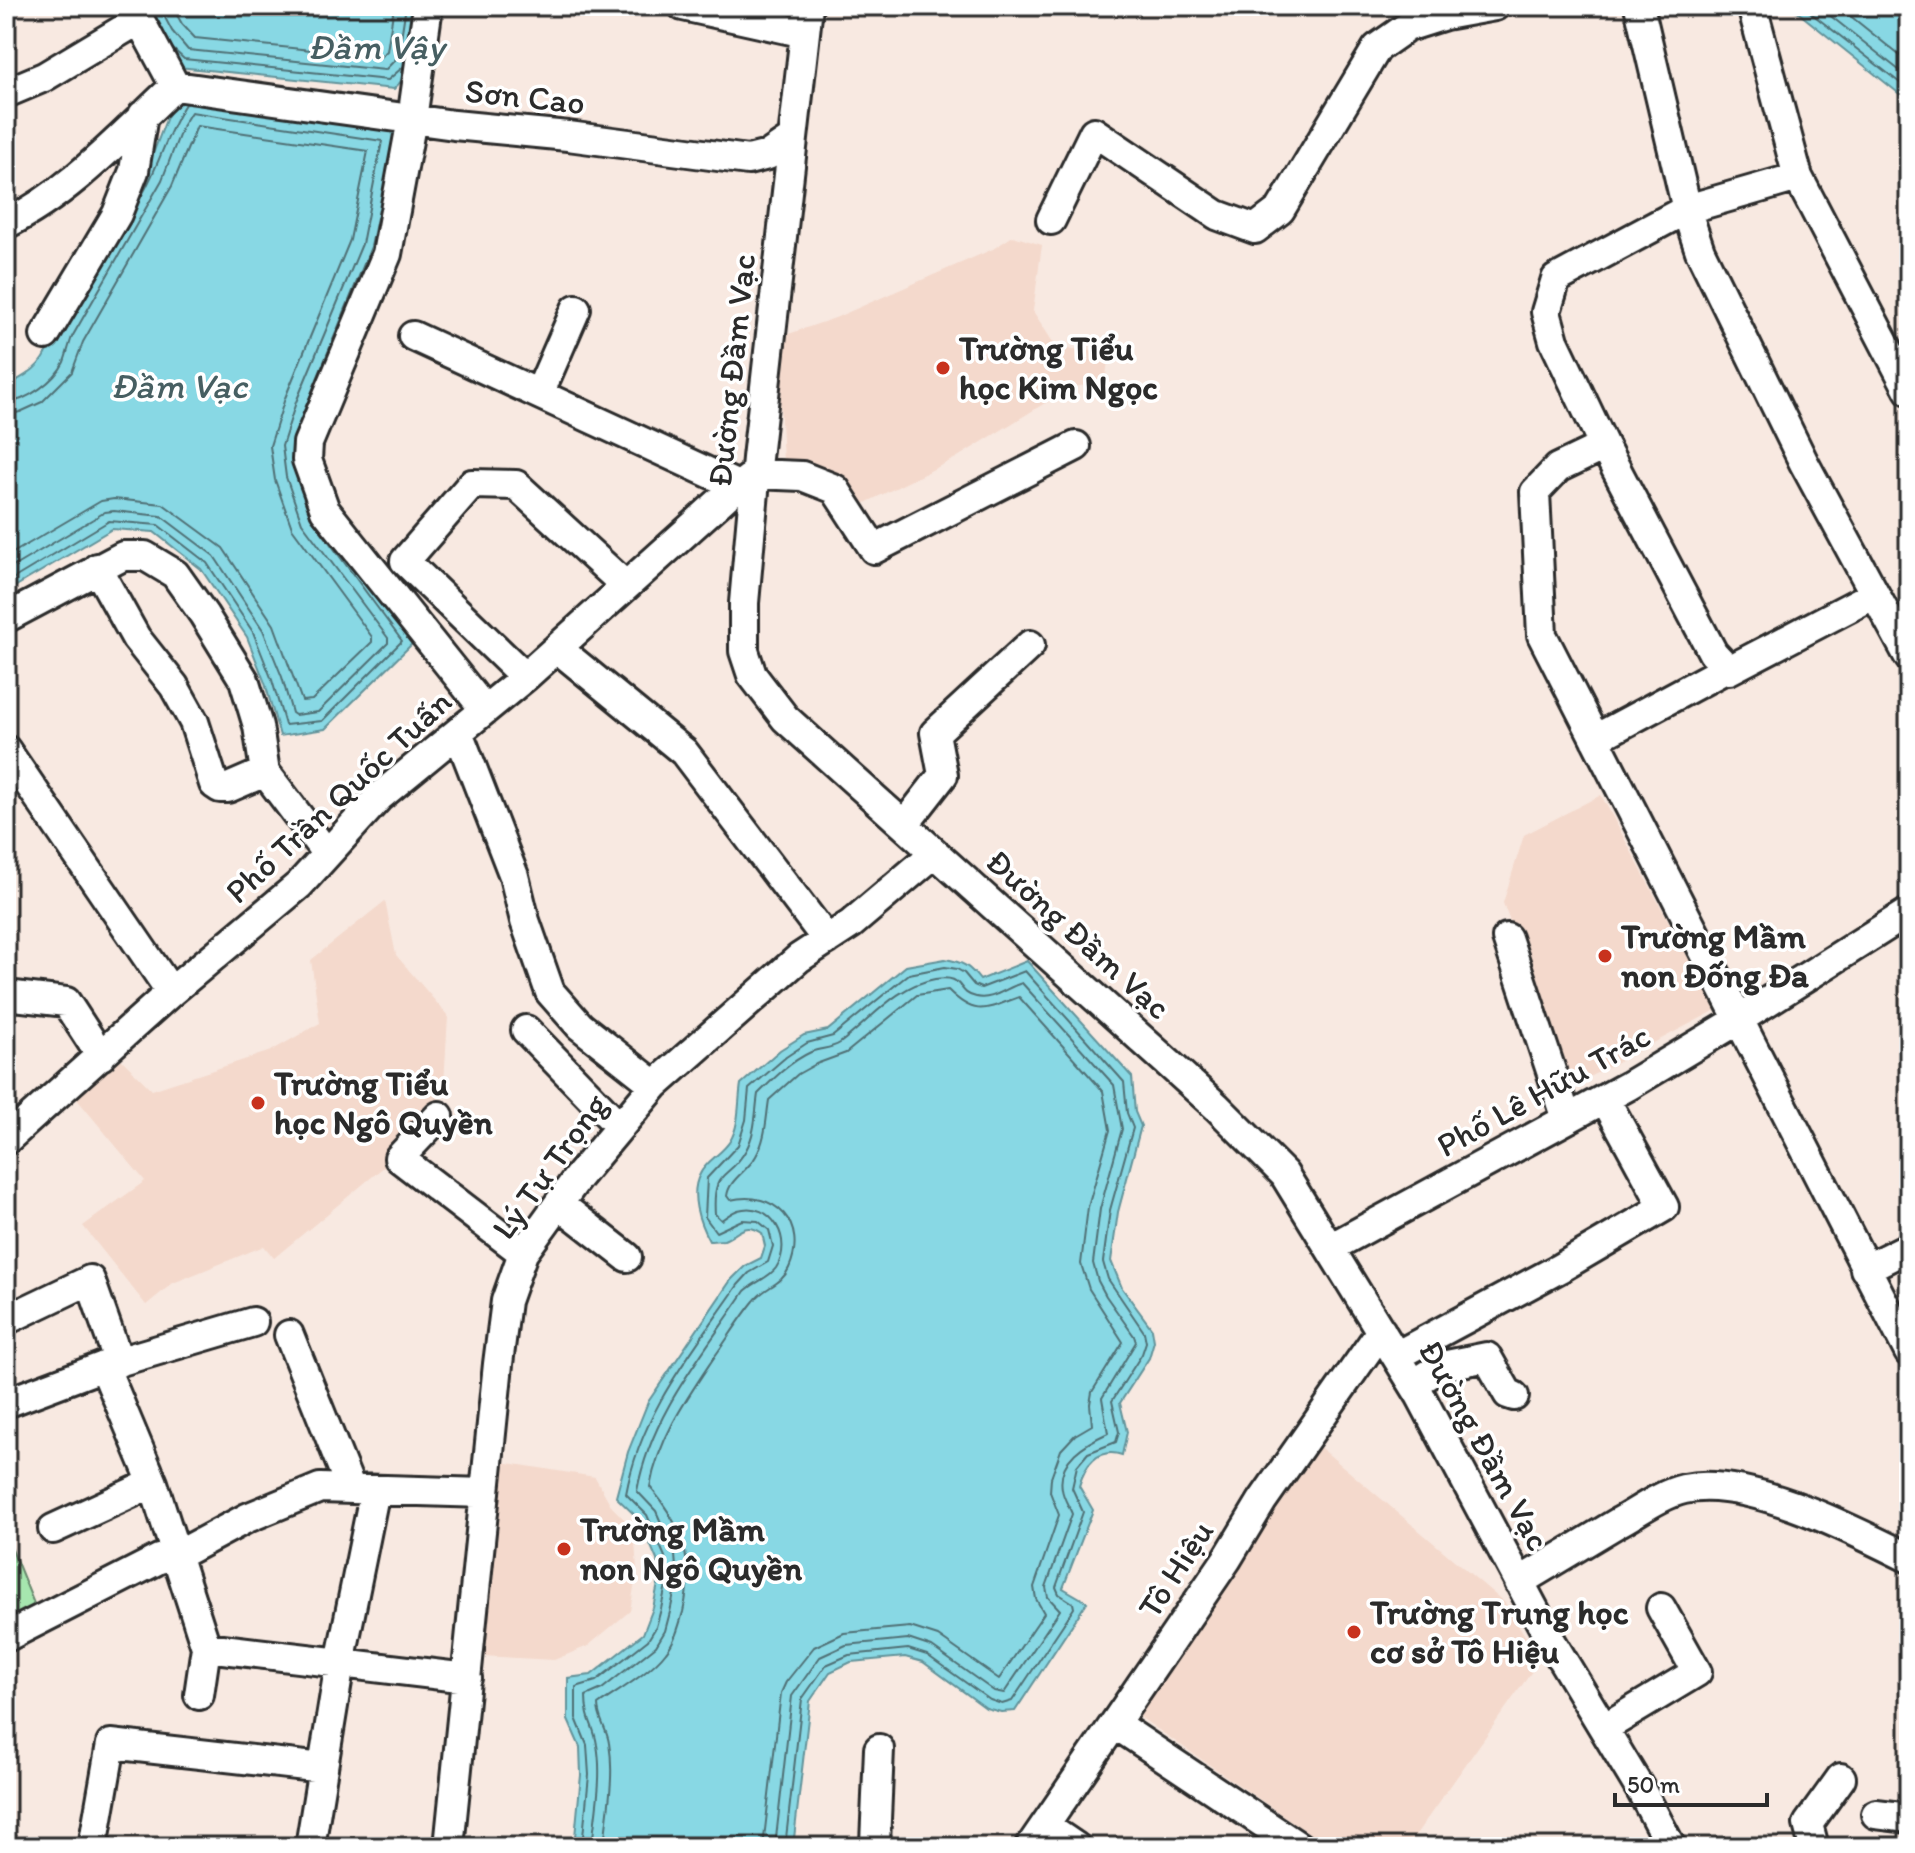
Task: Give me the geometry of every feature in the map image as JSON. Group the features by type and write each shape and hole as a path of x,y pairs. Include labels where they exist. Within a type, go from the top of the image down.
{"street":[{"path":"428,6 412,119 387,254 308,443 307,460 325,510 485,710"},
{"path":"683,6 807,20"},
{"path":"1051,220 1094,132 1217,215 1255,229 1280,210 1377,48 1407,27 1445,15 1495,6"},
{"path":"1639,6 1687,209 1700,251 1804,463 1875,594 1905,638"},
{"path":"1752,6 1798,177 1909,390"},
{"path":"6,224 71,183 175,86 136,13 44,77 11,82"},
{"name":"Đường Đầm Vạc","path":"807,20 748,480 744,651 752,675 785,718 1217,1107 1284,1174 1414,1384 1551,1641 1642,1792 1671,1847"},
{"name":"Sơn Cao","path":"175,86 748,160 768,155 793,138"},
{"path":"45,335 117,214 134,171 143,115"},
{"path":"1727,668 1713,653 1604,446 1554,341 1546,312 1556,279 1687,209 1798,177"},
{"path":"539,394 576,309"},
{"path":"413,336 539,394 748,480 802,476 835,489 874,549 1076,446"},
{"path":"1604,446 1558,468 1535,492 1542,635 1909,1352"},
{"name":"Phố Trần Quốc Tuấn","path":"6,1140 171,992 299,885 379,797 525,677 748,480"},
{"path":"525,677 405,561 472,484 516,485 626,586"},
{"path":"6,618 123,556 145,556 175,574 244,680 258,726 265,772 327,854"},
{"path":"97,568 136,638 174,686 194,722 214,784 228,788 265,772"},
{"path":"1595,739 1875,594"},
{"path":"904,825 943,775 935,733 1030,645"},
{"path":"557,648 684,752 827,940"},
{"path":"458,732 514,876 525,921 550,992 580,1026 655,1085"},
{"path":"6,750 171,992"},
{"name":"Lý Tự Trọng","path":"449,1847 506,1301 523,1253 655,1085 799,958 851,924 935,853"},
{"name":"Phố Lê Hữu Trác","path":"1330,1248 1605,1099 1740,1019 1909,912"},
{"path":"1507,938 1567,1119"},
{"path":"6,995 66,1002 101,1056"},
{"path":"526,1030 620,1127"},
{"path":"1396,1356 1560,1268 1664,1207 1605,1099"},
{"path":"439,1116 399,1158 523,1253"},
{"path":"559,1204 627,1257"},
{"path":"1865,1269 1909,1247"},
{"path":"6,1320 90,1280 111,1364 178,1555 206,1647 199,1695"},
{"path":"6,1403 111,1364 253,1322"},
{"name":"Tô Hiệu","path":"1037,1837 1227,1559 1262,1501 1381,1331"},
{"path":"289,1335 363,1489 340,1663 310,1847"},
{"path":"1414,1384 1442,1366 1487,1357 1508,1394 1514,1396"},
{"path":"53,1529 153,1483"},
{"path":"1519,1582 1640,1510 1682,1489 1706,1486 1735,1488 1842,1524 1907,1555"},
{"path":"6,1637 159,1559 178,1555 247,1518 320,1488 485,1493"},
{"path":"1604,1728 1697,1672 1661,1608"},
{"path":"206,1647 467,1678"},
{"path":"1115,1724 1299,1847"},
{"path":"93,1847 111,1744 323,1768"},
{"path":"879,1749 875,1843 880,1847"},
{"path":"1814,1847 1808,1824 1841,1778"},
{"path":"1876,1814 1909,1818"},
{"path":"1037,1837 1076,1847"}],"shaded area":[{"name":"Trường Tiểu học Kim Ngọc","path":"1013,236 1042,245 1033,311 1056,347 1109,353 1105,383 1071,387 956,458 853,509 820,467 783,462 777,338 835,318 993,249"},
{"name":"Trường Mầm non Đống Đa","path":"1601,795 1716,1010 1572,1086 1503,903 1524,835"},
{"name":"Trường Tiểu học Ngô Quyền","path":"385,901 396,955 448,1016 444,1084 431,1115 385,1166 274,1258 264,1246 173,1283 146,1305 83,1226 145,1181 71,1092 117,1055 152,1090 271,1051 320,1023 311,960"},
{"name":"Trường Trung học cơ sở Tô Hiệu","path":"1315,1443 1505,1603 1540,1660 1407,1847 1329,1847 1131,1711"},
{"name":"Trường Mầm non Ngô Quyền","path":"502,1462 595,1477 612,1507 634,1529 637,1569 630,1611 588,1646 554,1660 482,1656"}],"green space":[{"path":"6,1535 37,1611 6,1627"}],"water":[{"name":"Đầm Vậy","path":"139,6 424,6 415,66 394,89 178,67"},
{"path":"1790,6 1909,6 1909,99 1902,96"},
{"name":"Đầm Vạc","path":"183,92 400,124 379,249 299,446 414,642 325,729 280,736 265,683 247,637 201,569 154,532 112,529 6,592 6,386 32,370 43,358 55,330 146,172 167,117"},
{"path":"945,959 965,965 980,980 1027,961 1132,1077 1135,1112 1141,1126 1118,1212 1111,1261 1122,1288 1152,1329 1154,1341 1149,1358 1120,1403 1127,1432 1122,1455 1099,1456 1085,1471 1079,1486 1093,1510 1063,1588 1087,1602 1015,1711 1001,1712 986,1708 923,1662 905,1657 851,1662 830,1672 810,1701 793,1847 574,1847 581,1775 580,1747 568,1720 568,1678 591,1675 643,1634 659,1579 657,1560 640,1520 616,1497 628,1452 648,1402 731,1280 745,1266 761,1258 765,1246 762,1233 751,1228 724,1240 709,1241 695,1199 700,1174 733,1135 741,1084 780,1050 804,1035 828,1030 906,966"}],"place":[{"name":"Trường Tiểu học Kim Ngọc","path":"943,368"},
{"name":"Trường Mầm non Đống Đa","path":"1605,956"},
{"name":"Trường Tiểu học Ngô Quyền","path":"258,1103"},
{"name":"Trường Mầm non Ngô Quyền","path":"564,1549"},
{"name":"Trường Trung học cơ sở Tô Hiệu","path":"1354,1632"}]}
